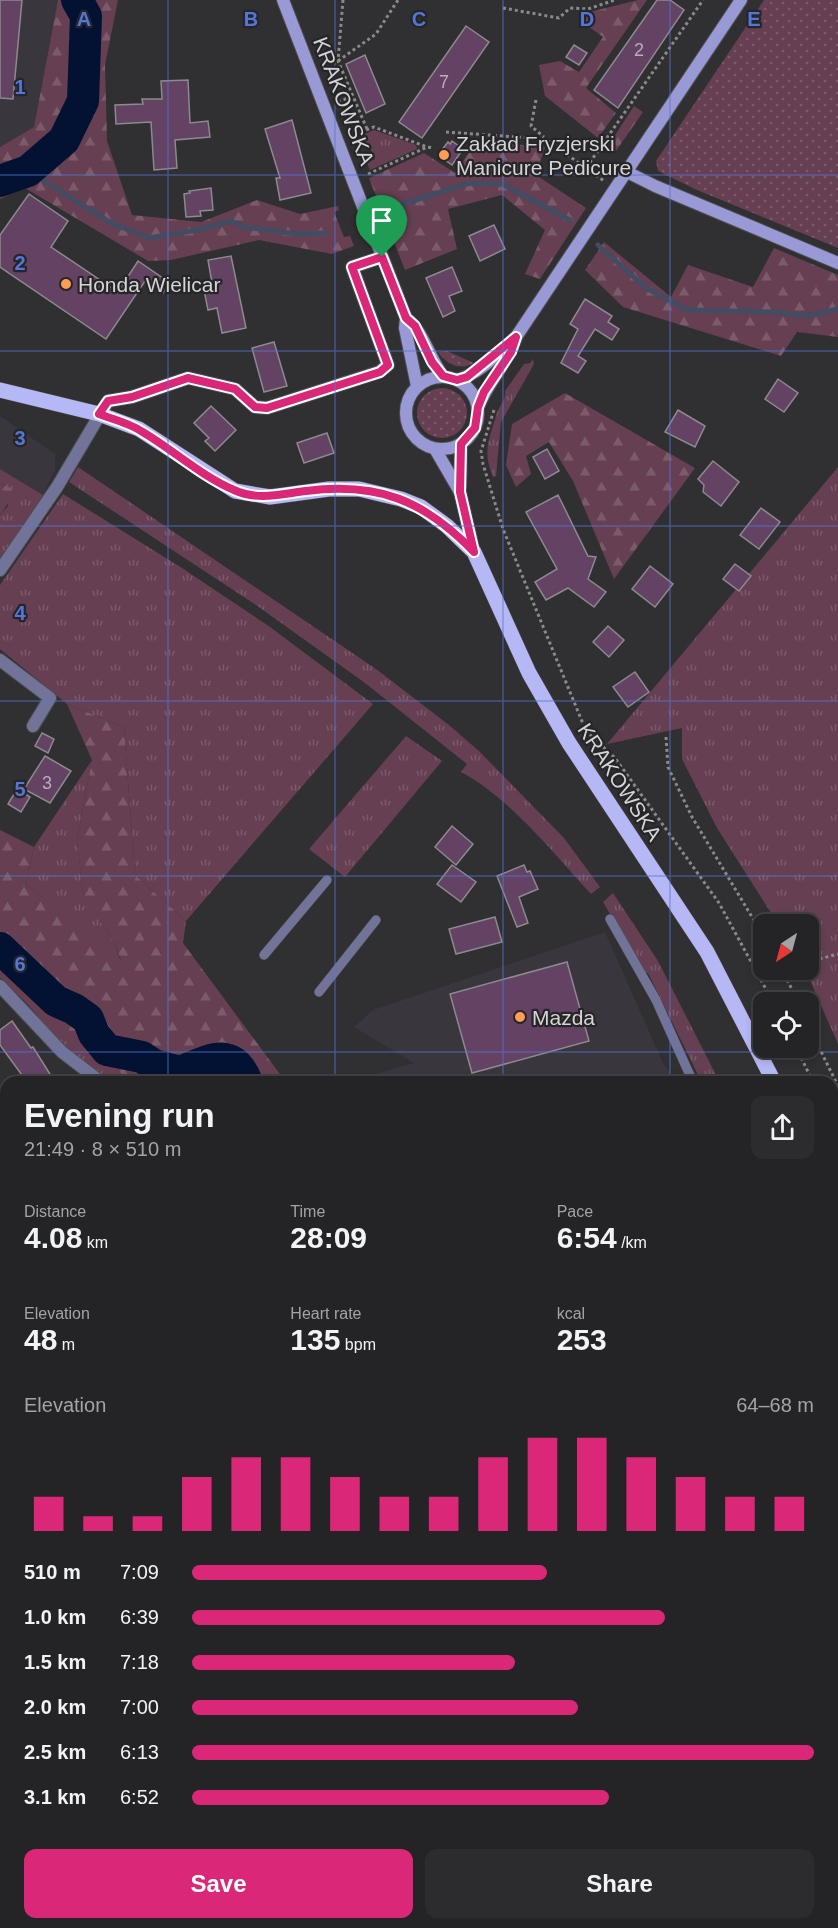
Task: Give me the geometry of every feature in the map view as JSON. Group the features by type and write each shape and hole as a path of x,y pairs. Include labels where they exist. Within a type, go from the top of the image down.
{"main road":[{"name":"KRAKOWSKA","path":"283,0 406,318 415,326 432,362 443,376"},
{"path":"478,407 469,388 457,380 443,376 429,378 417,386 406,404 408,425 415,437 435,449 461,444 475,428 478,407 484,392 511,352 516,337 741,0"},
{"path":"627,172 838,263"},
{"name":"KRAKOWSKA","path":"406,318 405,328 417,386"},
{"path":"457,380 467,377 516,337"},
{"path":"0,390 99,414 139,429 235,490 270,497 329,489 359,489 401,499 437,518 474,552"},
{"name":"KRAKOWSKA","path":"461,444 460,492 474,552 515,645 569,743 706,952 771,1076"},
{"name":"KRAKOWSKA","path":"435,449 460,492"}],"street":[{"path":"0,570 57,487 108,401 132,397 188,378 235,389 255,407 267,408 380,372 388,365 352,267 382,257"},
{"path":"0,660 50,698 33,726"},
{"path":"0,986 62,1052 93,1076"}],"lane":[{"path":"264,955 327,880"},
{"path":"610,919 656,1000 690,1076"},
{"path":"319,992 376,920"}],"path":[{"path":"342,0 338,61 367,129"},
{"path":"503,8 559,18 570,8 588,9 615,0"},
{"path":"586,168 703,0"},
{"path":"338,61 357,50 376,34 397,1 401,4"},
{"path":"338,102 353,96"},
{"path":"536,100 531,126 545,139 607,183"},
{"path":"355,134 374,127 434,148"},
{"path":"446,132 545,139"},
{"path":"368,174 427,147"},
{"path":"495,406 481,451 483,464 503,529 586,731 606,747 615,758 719,903 768,992"},
{"path":"666,737 668,767 692,817 753,919"},
{"path":"819,959 838,954"},
{"path":"819,1047 833,1076"},
{"path":"801,1058 810,1076"}],"shaded area":[{"path":"0,0 58,0 34,127 0,147"},
{"path":"0,416 55,454 55,470 43,495 0,469"},
{"path":"605,932 663,1063 672,1076 368,1076 414,1063 354,1027 373,1010"}],"green space":[{"path":"58,0 118,0 105,65 107,141 132,215 201,222 257,200 300,214 338,206 339,210 334,212 344,237 350,236 354,246 332,254 259,240 171,260 148,261 25,188 0,199 0,147 34,127"},
{"path":"638,0 647,0 586,88 616,113 598,138 545,96 539,65 560,61 579,72 603,37 581,21 586,13"},
{"path":"764,0 838,0 838,248 697,190 658,171 656,161"},
{"path":"634,106 643,112 616,151 608,146"},
{"path":"374,130 416,145 417,149 370,170 367,163 375,159 368,143 361,145 358,137"},
{"path":"477,141 545,147 536,175 586,208 540,279 525,274 545,230 502,195 448,209 457,249 405,270 369,178 424,153 455,173"},
{"path":"604,242 671,297 688,265 753,287 774,248 838,275 838,337 797,332 781,356 623,307 585,270"},
{"path":"447,351 474,363 464,366 454,365 438,352"},
{"path":"533,359 534,364 501,422 496,476 493,477 487,452 497,413 504,400 505,391 524,364 530,363"},
{"path":"442,388 456,392 463,399 467,413 463,427 456,434 442,438 428,434 421,427 417,413 421,399 428,392"},
{"path":"565,393 695,468 614,579 573,481 549,442 526,456 531,474 516,487 506,465 512,424"},
{"path":"78,467 376,669 449,725 480,752 564,838 600,887 591,894 514,811 497,796 461,772 467,764 365,683 256,605 69,482"},
{"path":"838,467 838,1044 819,1001 819,992 815,992 810,980 819,980 819,914 772,914 717,828 682,759 682,728 607,744"},
{"path":"0,469 43,495 0,563 0,515 8,506 9,487 0,483"},
{"path":"0,483 9,487 15,494 0,515"},
{"path":"63,494 182,568 270,627 373,704 186,921 135,875 124,727 67,704 0,649 0,585"},
{"path":"67,704 124,727 135,875 186,921 183,943 281,1076 124,1076 81,1036 75,1037 16,977 0,973 0,830 34,847 26,884 121,960 114,942 83,896 77,840 92,760"},
{"path":"406,736 442,761 345,877 309,849"},
{"path":"92,760 77,840 83,895 114,942 121,962 26,884 34,847"},
{"path":"613,893 658,961 716,1076 699,1076 648,973 645,973 603,902"},
{"path":"0,973 16,977 125,1076 102,1076 83,1065 0,978"}],"building":[{"path":"0,0 22,0 13,99 0,98"},
{"path":"657,0 670,0 684,10 618,108 594,90"},
{"path":"466,26 489,42 422,138 399,122"},
{"path":"574,45 587,53 579,65 566,57"},
{"path":"365,55 385,104 366,113 346,64"},
{"path":"188,80 190,123 208,121 210,137 175,140 177,168 154,170 151,122 116,124 115,105 143,104 142,99 162,99 161,81"},
{"path":"292,120 311,193 280,200 276,178 280,178 265,129"},
{"path":"452,141 463,149 452,165 438,155 448,142 450,144"},
{"path":"211,188 213,210 200,211 201,216 186,217 184,194 190,193 189,191"},
{"name":"Honda Wielicar","path":"29,194 68,221 51,247 118,292 138,261 170,283 163,293 145,281 106,339 0,267 0,235"},
{"path":"494,225 505,249 480,261 469,236"},
{"path":"231,256 246,328 222,333 217,308 208,310 203,285 212,283 208,260"},
{"path":"452,267 462,291 449,296 455,311 443,317 426,278"},
{"path":"585,299 612,316 608,322 619,329 612,340 595,329 578,356 586,361 578,373 561,363 578,329 570,324"},
{"path":"274,342 287,386 264,392 252,348"},
{"path":"778,379 798,393 784,412 765,399"},
{"path":"211,406 236,430 215,451 205,441 209,438 194,423"},
{"path":"678,410 705,426 695,447 665,432"},
{"path":"327,433 334,453 304,463 297,443"},
{"path":"547,449 559,471 545,479 533,457"},
{"path":"713,461 739,482 721,506 703,492 704,485 698,479"},
{"path":"558,495 588,556 596,557 588,579 606,592 594,607 568,588 546,600 535,582 557,569 526,512"},
{"path":"761,508 780,522 759,549 740,535"},
{"path":"735,564 751,576 739,591 723,579"},
{"path":"650,566 673,584 655,607 632,589"},
{"path":"608,626 624,640 609,657 593,642"},
{"path":"635,672 649,692 628,707 613,687"},
{"path":"42,733 54,739 48,753 35,746"},
{"path":"45,756 71,771 50,803 24,789"},
{"path":"17,789 30,797 21,812 8,804"},
{"path":"452,826 473,844 456,865 435,847"},
{"path":"452,865 476,882 461,902 437,884"},
{"path":"524,865 527,872 530,871 538,889 519,897 528,923 517,927 497,876"},
{"path":"495,917 502,942 456,954 449,929"},
{"name":"Mazda","path":"567,962 589,1041 472,1073 450,994"},
{"path":"12,1021 31,1048 33,1047 51,1076 23,1076 0,1045 0,1030"}],"waterway":[{"path":"0,181 28,171 64,140 83,101 86,16 77,0"},
{"path":"28,171 113,224 149,238 197,230 231,221 245,227 298,234 326,233"},
{"path":"396,206 470,183 502,184 570,220"},
{"path":"598,245 646,288 687,310 776,312 807,316 838,309"},
{"path":"0,948 56,1001 74,1009 88,1019 94,1034 107,1050 142,1057 154,1065 180,1072 210,1060 227,1059 234,1063 244,1076"}],"place":[{"name":"Zakład Fryzjerski Manicure Pedicure","path":"444,155"},
{"name":"Honda Wielicar","path":"66,284"},
{"name":"Mazda","path":"520,1017"}],"route":[{"path":"382,257 406,318 415,326 432,362 443,376 457,380 467,377 516,337 511,352 484,392 478,407 475,428 461,444 460,492 474,552 437,518 421,507 401,499 359,489 329,489 270,497 235,490 215,480 139,429 99,414 108,401 132,397 188,378 235,389 255,407 267,408 380,372 388,365 352,267 382,257"}]}
